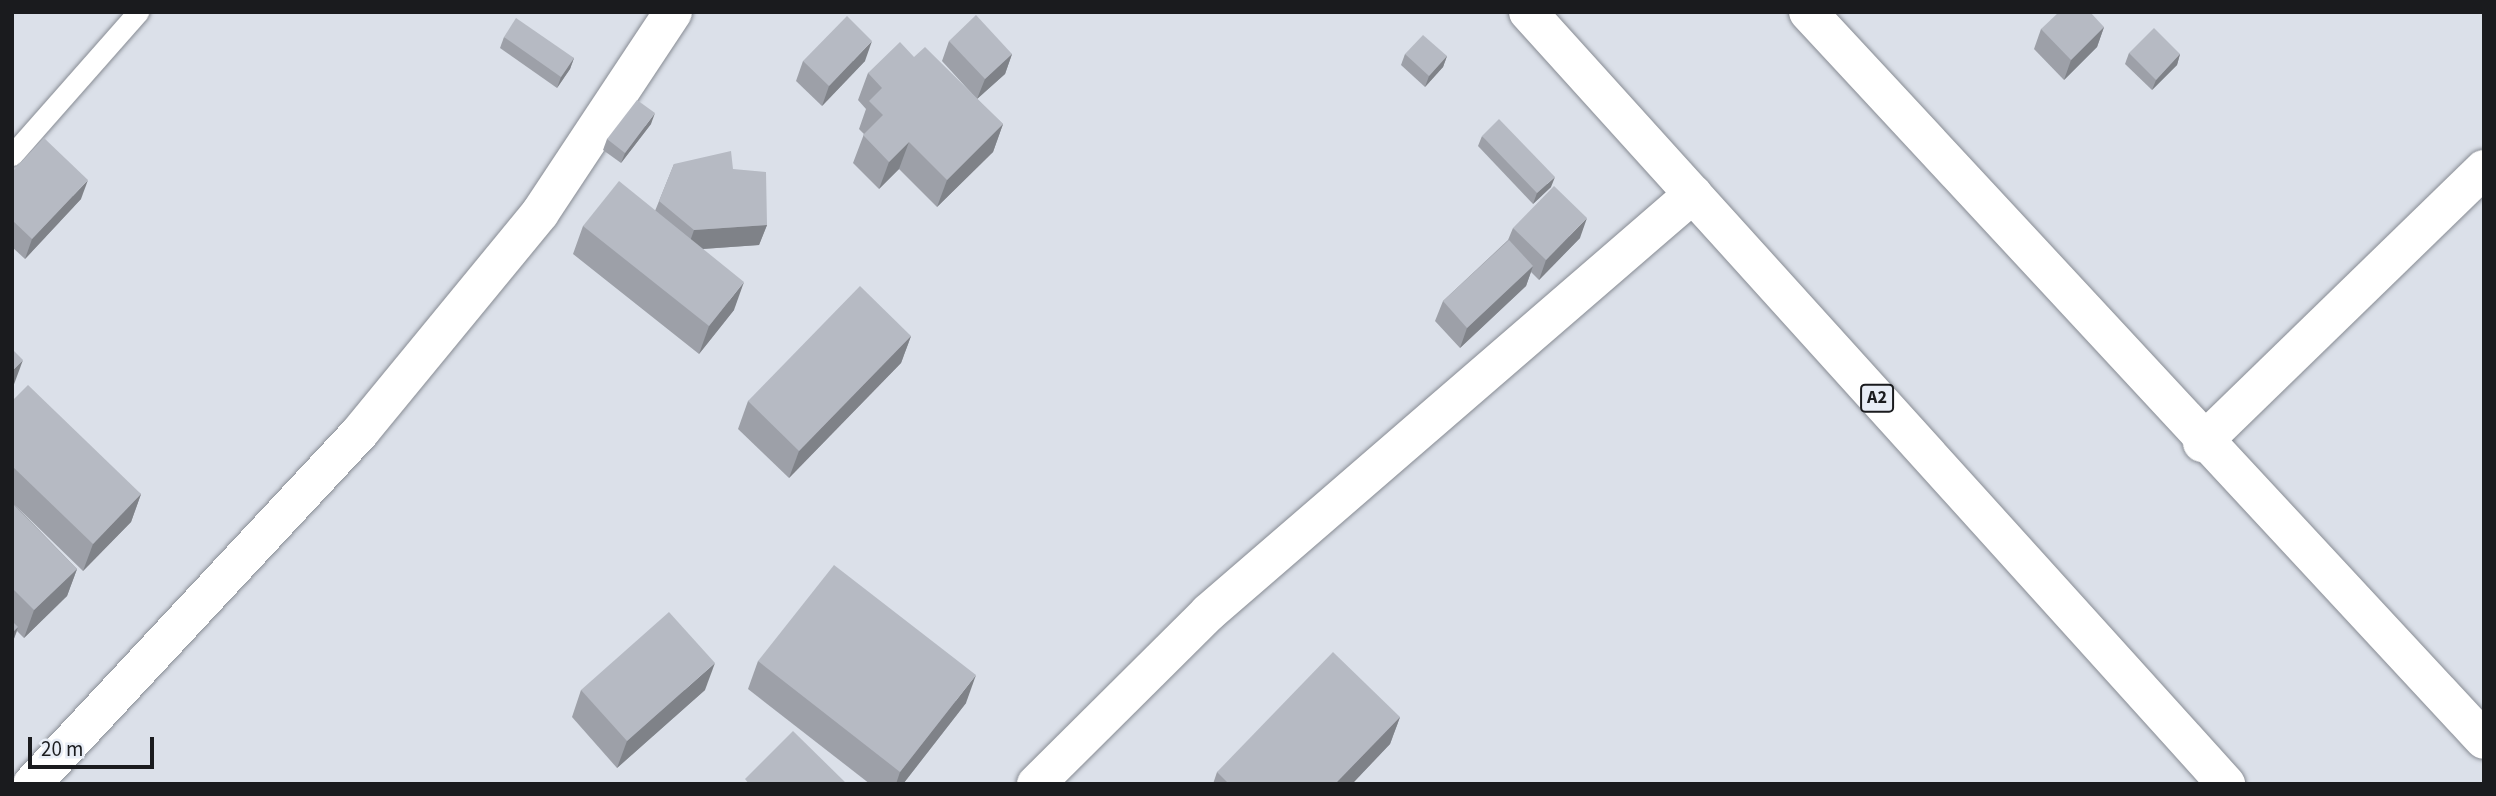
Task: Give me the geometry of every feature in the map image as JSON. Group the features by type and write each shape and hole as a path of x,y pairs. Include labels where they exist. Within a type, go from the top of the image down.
{"main road":[{"path":"32,784 361,431 540,213 673,12"},
{"name":"A2","path":"1528,12 2226,784"},
{"path":"1808,12 2202,443 2484,740"},
{"path":"2202,443 2484,169"},
{"path":"1036,784 1208,613 1693,194"}],"lane":[{"path":"12,155 138,12"}],"building":[{"path":"2059,12 2090,12 2104,27 2071,60 2041,29"},
{"path":"976,15 1012,54 985,79 949,41"},
{"path":"847,16 872,41 829,86 803,61"},
{"path":"516,18 574,58 561,77 504,37"},
{"path":"2154,28 2180,54 2156,80 2129,53"},
{"path":"1423,35 1447,56 1429,76 1405,54"},
{"path":"900,42 914,57 925,47 1003,124 947,180 909,142 889,162 863,135 883,115 869,101 882,88 868,73"},
{"path":"637,100 655,113 625,153 607,139"},
{"path":"1499,119 1555,177 1537,193 1482,136"},
{"path":"44,138 88,180 32,239 12,220 12,172"},
{"path":"731,151 733,169 766,172 767,225 694,230 659,201 674,164"},
{"path":"619,181 744,282 709,326 583,226"},
{"path":"1554,186 1587,218 1546,260 1513,228"},
{"path":"1509,240 1533,266 1467,328 1443,301"},
{"path":"860,286 911,336 799,451 748,401"},
{"path":"12,349 23,360 12,371"},
{"path":"28,385 141,494 93,544 12,466 12,401"},
{"path":"12,503 77,569 34,610 12,588"},
{"path":"834,565 976,675 900,772 758,661"},
{"path":"669,612 715,663 627,741 581,690"},
{"path":"12,621 18,627 12,633"},
{"path":"1333,652 1400,717 1335,784 1229,784 1217,772"},
{"path":"793,731 847,784 749,784 745,779"}]}
